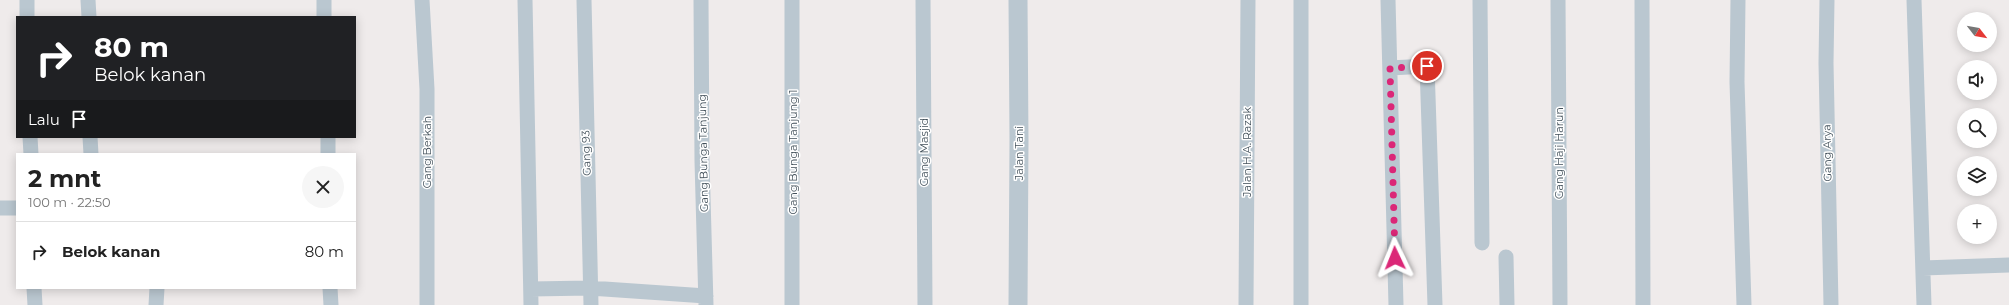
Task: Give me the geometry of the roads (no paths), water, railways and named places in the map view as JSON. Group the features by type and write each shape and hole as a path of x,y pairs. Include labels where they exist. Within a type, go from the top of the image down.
{"street":[{"path":"27,0 27,16"},
{"path":"88,0 89,16"},
{"path":"324,0 324,16"},
{"name":"Gang Berkah","path":"422,0 427,89 427,305"},
{"path":"525,0 531,305"},
{"name":"Gang 93","path":"584,0 591,305"},
{"name":"Gang Bunga Tanjung","path":"701,0 702,161 706,300"},
{"name":"Gang Bunga Tanjung 1","path":"792,0 792,305"},
{"name":"Gang Masjid","path":"923,0 925,305"},
{"name":"Jalan Tani","path":"1018,0 1020,140 1018,305"},
{"name":"Jalan H.A. Razak","path":"1246,304 1248,0"},
{"path":"1301,0 1301,305"},
{"path":"1388,0 1396,305"},
{"path":"1480,0 1482,243"},
{"name":"Gang Haji Harun","path":"1558,0 1560,305"},
{"path":"1642,0 1643,305"},
{"path":"1738,0 1737,82 1744,305"},
{"name":"Gang Arya","path":"1827,0 1826,79 1831,305"},
{"path":"1914,0 1924,305"},
{"path":"1390,68 1427,66 1435,305"},
{"path":"30,138 31,153"},
{"path":"90,138 91,153"},
{"path":"328,138 328,153"},
{"path":"0,208 16,208"},
{"path":"1506,257 1508,305"},
{"path":"1923,268 2009,265"},
{"path":"531,289 590,288 706,300"},
{"path":"34,289 35,305"},
{"path":"156,305 157,289"},
{"path":"330,289 331,305"}]}
